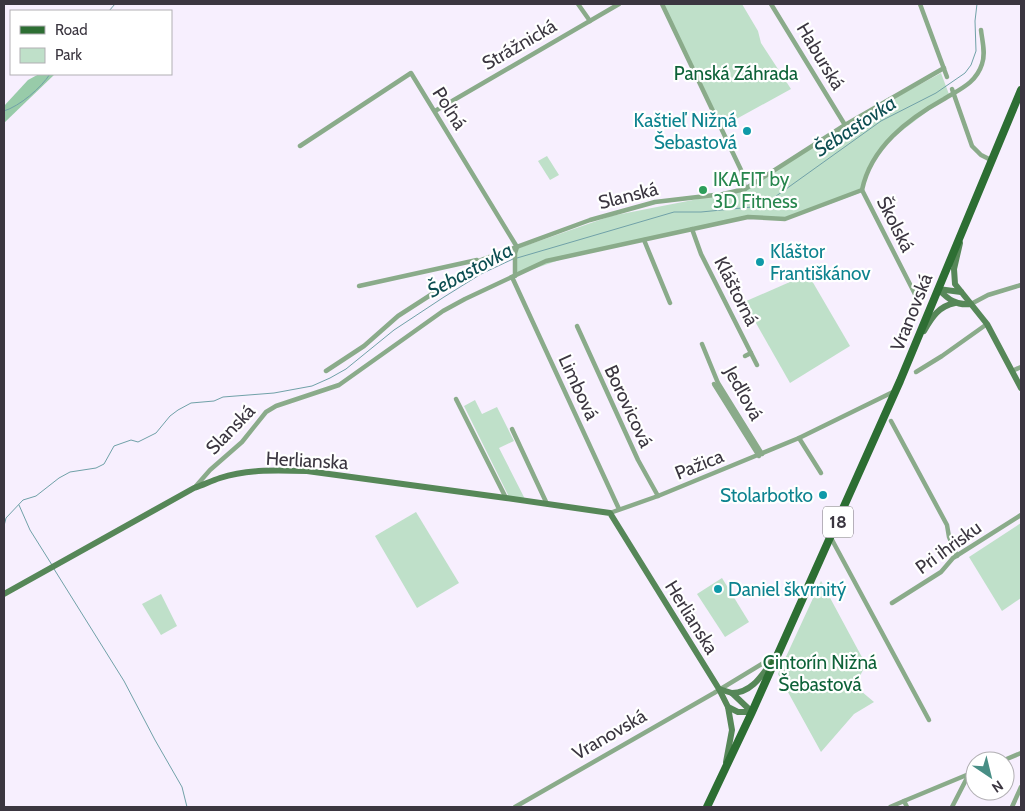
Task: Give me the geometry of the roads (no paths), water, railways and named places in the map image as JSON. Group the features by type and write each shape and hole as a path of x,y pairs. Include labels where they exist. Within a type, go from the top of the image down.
{"main road":[{"name":"Vranovská","path":"707,807 752,712 916,345 1020,95"}],"street":[{"path":"578,4 590,21"},
{"name":"Strážnická","path":"435,111 619,4"},
{"path":"662,4 741,170 745,189"},
{"name":"Haburská","path":"771,4 845,125"},
{"path":"920,4 947,77"},
{"path":"862,190 865,177 872,162 902,126 953,92 967,87 978,73 983,63 984,50 980,30"},
{"name":"Slanská","path":"326,371 364,346 398,316 481,260 590,220 655,202 723,194 745,189 845,125 944,68"},
{"name":"Poľná","path":"300,146 411,73 517,247"},
{"path":"953,92 972,146 981,155 993,161"},
{"name":"Slanská","path":"194,488 242,442 266,412 276,406 330,388 346,380 442,311 546,261 748,217 786,219 862,190"},
{"name":"Školská","path":"862,190 917,298"},
{"name":"Kláštorná","path":"692,229 701,254 757,365"},
{"path":"962,235 954,277 955,284 987,324 1021,388"},
{"path":"644,240 670,303"},
{"path":"514,277 517,247"},
{"path":"359,286 481,260"},
{"path":"449,267 456,278"},
{"name":"Limbová","path":"514,277 619,509"},
{"path":"938,289 946,298 964,305 1021,285"},
{"path":"938,289 961,292"},
{"path":"916,345 937,311 944,306 955,303"},
{"path":"916,372 987,324"},
{"name":"Borovicová","path":"577,326 638,460 658,496"},
{"name":"Jedľová","path":"702,344 718,383 760,455"},
{"path":"744,356 751,353"},
{"path":"1012,372 1021,366"},
{"name":"Jedľová","path":"714,384 760,455"},
{"name":"Pažica","path":"610,514 760,455 896,390"},
{"path":"456,399 506,498"},
{"path":"891,421 947,525 949,537 957,556"},
{"path":"512,429 547,504"},
{"path":"799,438 821,473"},
{"path":"213,468 219,478"},
{"name":"Herlianska","path":"4,594 194,488 219,478 246,473 272,470 307,471 610,514 719,689 728,707 732,735 724,771"},
{"name":"Pri ihrisku","path":"892,603 941,572 957,556 1021,515"},
{"path":"830,538 929,720"},
{"path":"719,689 732,693 742,692 756,683 778,653"},
{"name":"Vranovská","path":"515,807 778,653"},
{"path":"732,693 752,712"},
{"path":"728,707 738,712 752,712"},
{"path":"890,807 965,776"},
{"path":"952,807 965,782"},
{"path":"1012,807 1021,787"},
{"path":"904,801 907,807"}],"waterway":[{"path":"110,10 115,4"},
{"name":"Šebastovka","path":"517,258 674,212 701,212 752,207 772,199 881,121 936,93 965,73 971,65 976,51 975,21 977,4"},
{"path":"4,111 30,96 49,75"},
{"name":"Šebastovka","path":"4,526 6,518 23,500 36,496 70,472 96,468 104,464 114,446 131,440 138,442 156,433 170,416 191,403 214,401 223,397 274,393 312,386 330,378 346,369 394,330 444,297 481,274 513,259"},
{"path":"19,505 30,530 52,565"},
{"path":"54,569 124,681 182,787 187,807"}],"place":[{"name":"Kaštieľ Nižná Šebastová","path":"747,131"},
{"name":"IKAFIT by 3D Fitness","path":"703,190"},
{"name":"Kláštor Františkánov","path":"760,262"},
{"name":"Stolarbotko","path":"823,495"},
{"name":"Daniel škvrnitý","path":"718,589"}],"park label":[{"name":"Panská Záhrada","path":"736,73"},
{"name":"Cintorín Nižná Šebastová","path":"820,673"}]}
